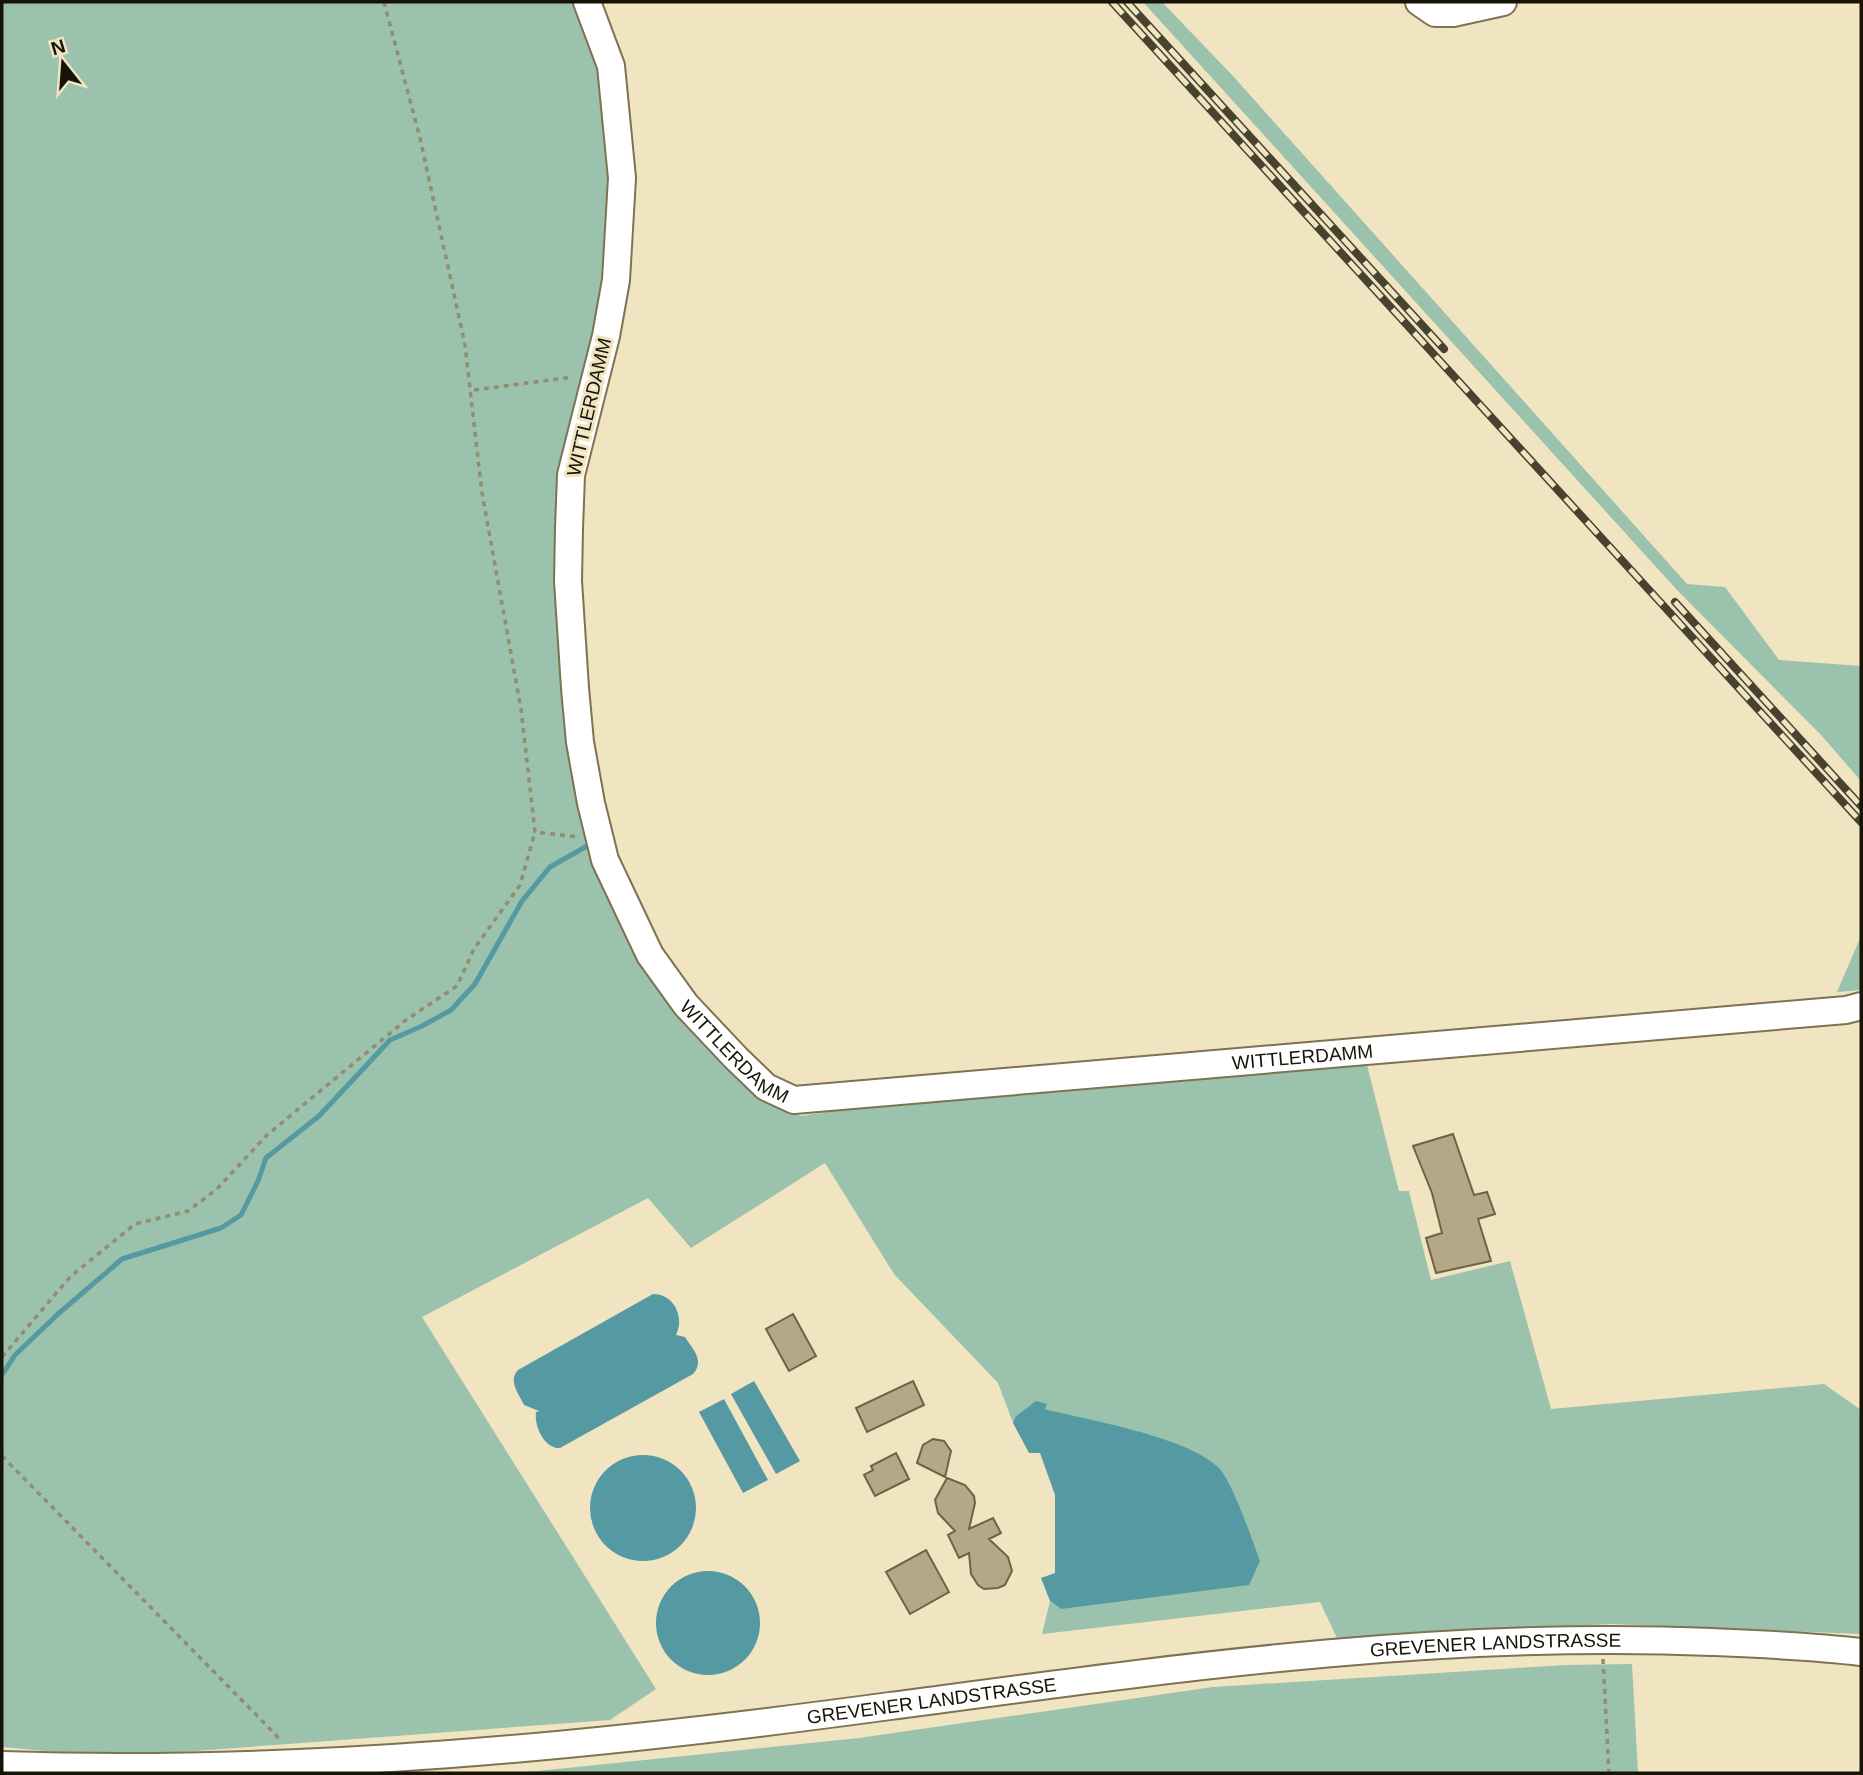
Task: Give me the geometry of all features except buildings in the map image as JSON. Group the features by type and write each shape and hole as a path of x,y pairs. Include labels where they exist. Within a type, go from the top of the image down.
{"street":[{"name":"WITTLERDAMM","path":"587,2 611,65 622,178 616,280 606,336 571,475 568,581 580,742 605,860 650,955 679,995 766,1087 794,1100 1818,1013 1861,1006"},
{"path":"1419,2 1435,13 1453,13 1503,2"},
{"name":"GREVENER LANDSTRASSE","path":"2,1765 156,1769 284,1766 460,1755 735,1726 1072,1682 1384,1649 1602,1640 1783,1645 1861,1652"}],"path":[{"path":"2,1357 70,1277 125,1231 135,1224 188,1211 217,1189 267,1135 406,1020 457,986 474,949 520,885 534,832 521,709 482,493 465,345 420,138 384,2"},
{"path":"474,390 595,374"},
{"path":"534,832 600,839"},
{"path":"2,1456 277,1736 284,1752 284,1766"},
{"path":"1603,1656 1609,1773"}],"green space":[{"path":"2,2 592,2 634,191 584,427 572,565 596,804 656,939 697,1006 800,1116 896,1102 1367,1065 1399,1191 1409,1191 1431,1280 1510,1261 1551,1409 1824,1384 1861,1410 1861,1634 1612,1624 1337,1638 1320,1602 1042,1634 1050,1601 1061,1609 1083,1419 1045,1409 1015,1417 1013,1423 998,1383 894,1274 825,1163 691,1248 648,1198 422,1317 656,1689 610,1720 114,1757 2,1747"},
{"path":"1143,2 1162,2 1233,76 1687,584 1725,587 1779,660 1861,666 1861,781 1821,735 1677,590"},
{"path":"1861,936 1861,990 1837,992"},
{"path":"1632,1664 1638,1773 518,1773 859,1738 1213,1687 1566,1665"}],"water":[{"path":"653,1294 667,1298 676,1308 679,1321 676,1335 685,1337 698,1360 693,1374 560,1448 550,1445 545,1441 537,1424 536,1412 539,1411 524,1405 517,1391 515,1374"},
{"path":"754,1381 800,1461 776,1474 731,1394"},
{"path":"724,1399 768,1480 743,1493 699,1412"},
{"path":"1036,1401 1047,1404 1045,1409 1161,1438 1203,1456 1218,1467 1236,1497 1260,1561 1249,1585 1061,1609 1050,1601 1041,1578 1055,1573 1055,1495 1040,1453 1029,1453 1013,1423 1015,1417"},
{"path":"643,1455 663,1459 680,1471 692,1488 696,1508 692,1528 680,1545 663,1557 643,1561 623,1557 606,1545 594,1528 590,1508 594,1488 606,1471 623,1459"},
{"path":"708,1571 728,1575 745,1586 756,1603 760,1623 756,1643 745,1660 728,1671 708,1675 688,1671 671,1660 660,1643 656,1623 660,1603 671,1586 688,1575"}],"waterway":[{"path":"2,1375 15,1355 122,1259 221,1228 241,1215 266,1158 319,1116 390,1040 451,1010 475,984 522,901 550,867 594,842"}],"railway":[{"path":"1112,2 1861,822"},
{"path":"1127,2 1444,349"},
{"path":"1675,602 1861,806"}]}
